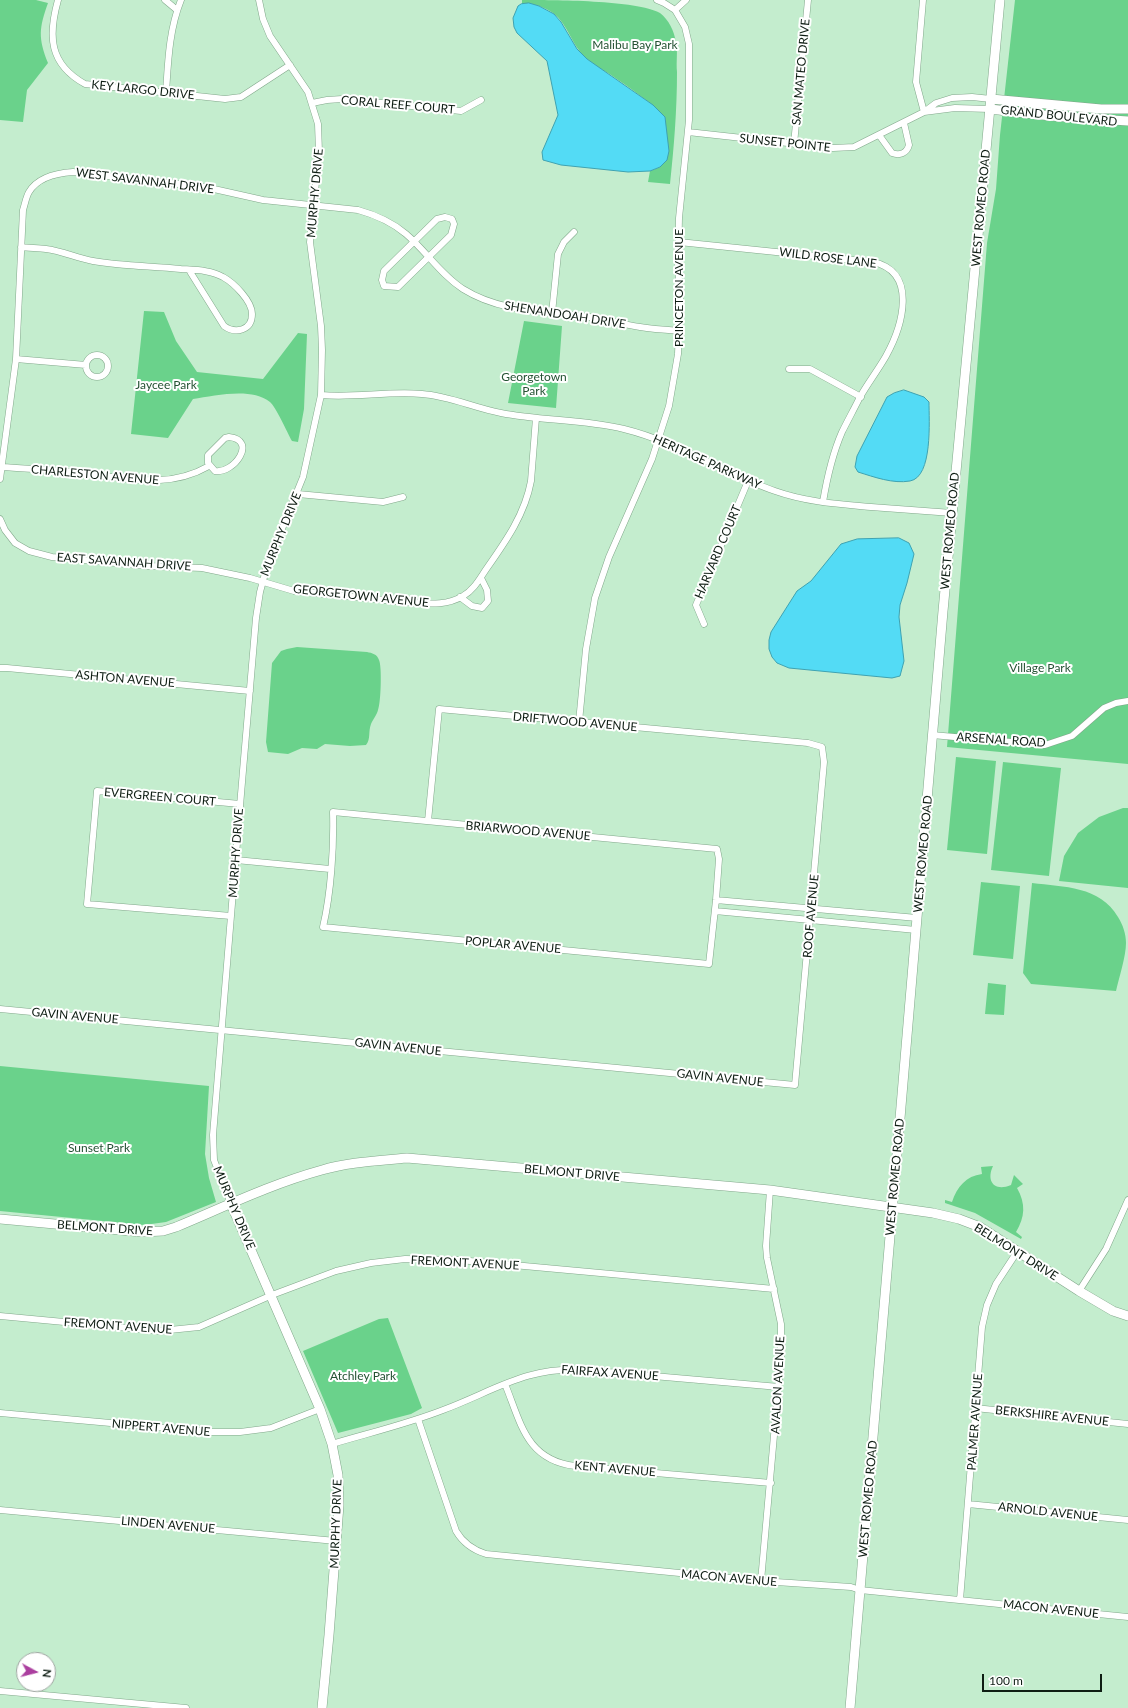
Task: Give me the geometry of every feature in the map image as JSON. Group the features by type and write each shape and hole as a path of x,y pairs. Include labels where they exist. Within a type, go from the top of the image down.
{"street":[{"name":"KEY LARGO DRIVE","path":"58,0 52,26 55,53 62,66 73,77 85,84 225,99 241,97 290,65"},
{"path":"165,0 177,10"},
{"path":"166,93 170,43 177,10 181,0"},
{"name":"MURPHY DRIVE","path":"259,0 263,19 270,36 303,83 312,103 318,124 320,141 310,242 321,326 321,395 303,477 298,494 274,547 262,582 256,618 222,1030 214,1134 214,1160 231,1204 272,1295 320,1409 332,1444 338,1475 338,1505 329,1635 322,1708"},
{"path":"657,0 675,10 686,0"},
{"name":"SAN MATEO DRIVE","path":"794,144 808,0"},
{"path":"923,0 916,82 924,112"},
{"name":"WEST ROMEO ROAD","path":"850,1708 932,735 1000,0"},
{"name":"PRINCETON AVENUE","path":"579,722 586,649 595,598 609,557 652,459 673,384 680,331 679,218 688,132 689,44 685,27 675,10"},
{"name":"SUNSET POINTE","path":"688,132 833,148 854,147 904,123 924,112 936,103 952,98 972,97 990,104"},
{"name":"CORAL REEF COURT","path":"312,103 342,99 461,111 481,100"},
{"name":"SUNSET POINTE","path":"924,112 990,104"},
{"name":"GRAND BOULEVARD","path":"990,104 1128,109"},
{"name":"GRAND BOULEVARD","path":"990,104 1058,116 1128,121"},
{"path":"879,135 892,153 903,154 909,145 904,123"},
{"name":"WEST SAVANNAH DRIVE","path":"16,359 23,210 29,192 42,180 57,174 73,172 205,186 262,200 314,204"},
{"name":"SHENANDOAH DRIVE","path":"314,204 358,210 372,214 398,227 414,241 445,276 464,289 510,308 596,318 640,327 680,331"},
{"path":"445,217 452,220 454,224 451,235 398,287 389,288 384,286 382,280 384,272 414,241 437,219 445,217"},
{"path":"552,313 558,254 564,242 574,232"},
{"name":"WILD ROSE LANE","path":"679,242 879,263 889,269 900,282 903,300 902,312 896,333 886,355 860,397 843,432 831,460 823,502"},
{"path":"21,247 46,249 93,261 189,270 209,272 223,277 239,290 252,312 252,317 247,326 243,329 233,331 224,326 189,270"},
{"path":"0,478 16,359 86,365"},
{"path":"789,369 810,369 860,397"},
{"name":"HERITAGE PARKWAY","path":"321,395 337,396 401,393 424,394 449,398 502,413 536,418 600,423 626,429 668,442 748,481 776,492 802,499 952,513"},
{"name":"GEORGETOWN AVENUE","path":"262,582 294,591 415,603 440,604 460,598 471,590 481,578 504,544 525,503 529,490 532,469 536,418"},
{"path":"233,437 240,442 242,454 226,469 215,471 209,466 207,459 210,452 225,438 233,437"},
{"name":"CHARLESTON AVENUE","path":"2,467 80,473 138,481 163,481 187,476 209,466"},
{"name":"HARVARD COURT","path":"704,624 696,605 748,481"},
{"path":"298,494 383,502 403,497"},
{"name":"EAST SAVANNAH DRIVE","path":"0,519 5,530 15,543 29,551 52,557 147,566 202,568 262,582"},
{"path":"460,598 472,606 482,608 488,601 488,590 481,578"},
{"name":"ASHTON AVENUE","path":"0,668 250,691"},
{"name":"ARSENAL ROAD","path":"932,735 1045,745 1072,736 1104,708 1116,703 1128,701"},
{"name":"DRIFTWOOD AVENUE","path":"428,821 439,709 808,743 822,747"},
{"name":"ROOF AVENUE","path":"795,1085 824,762 822,747"},
{"name":"EVERGREEN COURT","path":"231,916 87,904 97,791 240,804"},
{"name":"BRIARWOOD AVENUE","path":"330,870 333,812 717,849 719,859 715,912"},
{"path":"236,860 330,870"},
{"name":"POPLAR AVENUE","path":"330,870 323,927 710,964 715,912"},
{"path":"716,900 917,918"},
{"path":"715,912 916,930"},
{"name":"GAVIN AVENUE","path":"0,1009 795,1085"},
{"name":"BELMONT DRIVE","path":"0,1219 153,1232 170,1229 259,1191 322,1170 360,1163 406,1158 770,1190 932,1213 958,1219 980,1227 1079,1291 1113,1311 1128,1316"},
{"name":"AVALON AVENUE","path":"761,1581 771,1483 782,1339 781,1324 767,1258 766,1246 770,1190"},
{"path":"1079,1291 1106,1249 1128,1200"},
{"name":"PALMER AVENUE","path":"960,1600 982,1327 987,1305 996,1284 1017,1252"},
{"name":"FREMONT AVENUE","path":"0,1316 145,1330 179,1330 199,1327 272,1295 336,1271 370,1263 425,1258 774,1289"},
{"name":"FAIRFAX AVENUE","path":"332,1444 418,1419 505,1384 544,1371 572,1369 779,1387"},
{"name":"KENT AVENUE","path":"505,1384 528,1439 539,1452 555,1462 575,1466 771,1483"},
{"name":"BERKSHIRE AVENUE","path":"975,1408 1128,1424"},
{"name":"NIPPERT AVENUE","path":"0,1413 210,1432 240,1432 271,1428 320,1409"},
{"name":"MACON AVENUE","path":"418,1419 456,1531 464,1542 479,1552 493,1555 761,1581 851,1587 860,1590 1128,1617"},
{"name":"ARNOLD AVENUE","path":"968,1504 1128,1520"},
{"name":"LINDEN AVENUE","path":"0,1510 336,1541"},
{"path":"0,1691 186,1708"}],"green space":[{"path":"0,0 36,0 48,3 41,26 41,40 48,63 27,90 23,122 0,120"},
{"name":"Malibu Bay Park","path":"522,0 553,0 633,5 660,13 666,19 674,34 677,49 676,114 670,184 648,182 650,171 660,167 665,117 639,95 586,58 577,47 563,23 553,13 538,6 522,4"},
{"name":"Village Park","path":"1015,0 1128,0 1128,764 947,747 987,243 996,189 1000,135"},
{"name":"Jaycee Park","path":"144,311 164,312 176,341 197,372 263,379 298,333 307,334 304,409 298,442 292,441 270,402 262,397 243,394 193,399 168,438 131,434"},
{"name":"Georgetown Park","path":"524,321 562,326 556,408 508,403"},
{"path":"297,647 367,652 377,656 381,669 380,700 377,712 371,724 366,745 350,746 325,744 317,749 302,748 288,754 268,752 266,742 272,663 281,651"},
{"path":"956,757 996,761 987,854 947,850"},
{"path":"1003,762 1061,768 1049,876 991,870"},
{"path":"1123,808 1128,808 1128,888 1059,881 1064,856 1078,833 1099,817"},
{"path":"981,882 1020,886 1013,959 973,955"},
{"path":"1032,883 1069,887 1091,894 1101,899 1118,917 1125,933 1126,948 1116,991 1031,984 1023,973"},
{"path":"988,983 1006,985 1004,1015 985,1014"},
{"name":"Sunset Park","path":"0,1066 209,1086 205,1154 209,1178 216,1202 166,1222 144,1225 0,1211"},
{"path":"993,1166 990,1176 993,1184 996,1186 1005,1187 1011,1185 1014,1175 1023,1184 1017,1188 1023,1205 1023,1216 1016,1232 1022,1237 1021,1239 975,1213 945,1203 945,1200 952,1202 959,1187 963,1183 971,1177 982,1174 981,1167"},
{"name":"Atchley Park","path":"388,1318 422,1408 411,1414 338,1433 303,1351 379,1319"}],"water":[{"path":"529,3 539,6 554,14 561,22 577,49 587,59 653,105 665,117 669,151 667,160 660,167 650,171 628,172 561,165 543,160 542,152 558,115 547,61 517,33 514,27 513,18 518,6"},
{"path":"904,390 924,397 929,402 928,447 923,470 917,477 910,481 904,482 884,480 858,472 855,467 857,456 887,397"},
{"path":"899,538 909,543 914,554 900,605 899,617 904,661 900,676 892,678 789,668 777,663 772,657 769,649 771,632 797,591 811,581 841,544 857,539"}]}
